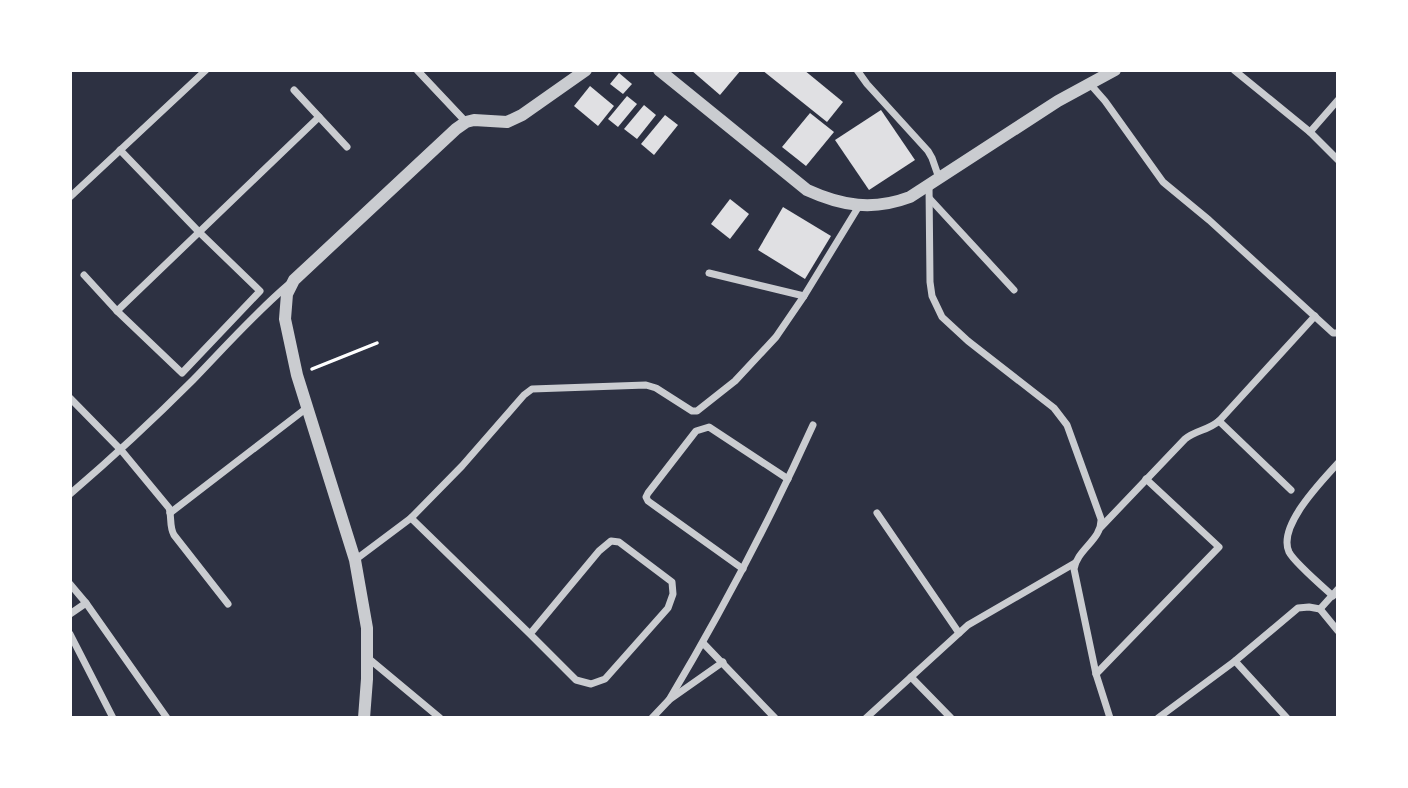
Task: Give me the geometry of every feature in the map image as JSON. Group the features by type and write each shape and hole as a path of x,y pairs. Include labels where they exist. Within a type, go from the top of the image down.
{"street":[{"path":"70,197 206,70"},
{"path":"417,70 466,122"},
{"path":"70,494 121,450 270,300 456,129 474,120 507,122 522,115 586,70"},
{"path":"659,70 807,190 831,201 872,206 895,203 933,187 1058,101 1115,70"},
{"path":"857,70 928,150 932,158 930,282 936,306 942,317 968,341 1054,408 1067,425 1101,519 1101,527"},
{"path":"1234,70 1310,132 1338,160"},
{"path":"1090,83 1163,182 1333,332 1338,332"},
{"path":"294,90 346,146"},
{"path":"1310,132 1338,100"},
{"path":"117,311 319,117"},
{"path":"84,275 117,311 183,373 260,291 120,150"},
{"path":"933,187 1014,290"},
{"path":"355,559 411,519 532,389 646,385 656,388 688,409 697,411 735,381 776,337 859,205"},
{"path":"709,272 804,296"},
{"path":"294,280 287,294 285,319 297,375 355,559 367,628 364,718"},
{"path":"1110,718 1096,674 1074,569 1077,557 1101,527 1185,439 1211,428 1219,421 1315,316"},
{"path":"70,398 121,450 169,508 170,526 174,535 228,604"},
{"path":"170,513 308,407"},
{"path":"1219,421 1291,490"},
{"path":"669,700 743,569 813,425"},
{"path":"743,569 646,497 696,431 709,427 788,479"},
{"path":"1320,609 1335,593 1290,554 1288,533 1304,501 1338,463"},
{"path":"1096,674 1219,547 1146,480"},
{"path":"877,513 959,634"},
{"path":"411,519 576,680 591,684 604,679 668,608 673,594 672,582 619,542 611,541 599,551 530,634"},
{"path":"866,718 968,625 1075,563"},
{"path":"70,584 165,716 155,718"},
{"path":"70,614 86,603"},
{"path":"1158,718 1235,661 1298,608 1320,609 1338,631"},
{"path":"70,634 113,718"},
{"path":"703,643 775,718"},
{"path":"368,658 440,718"},
{"path":"1235,661 1287,718"},
{"path":"652,718 669,700 723,662"},
{"path":"911,677 951,718"}],"path":[{"path":"297,375 377,343"}],"building":[{"path":"691,70 741,70 720,95"},
{"path":"762,70 804,70 843,102 827,122"},
{"path":"619,73 632,84 623,94 610,84"},
{"path":"590,86 614,106 598,126 574,106"},
{"path":"627,96 637,104 618,127 608,119"},
{"path":"644,105 656,115 637,139 624,129"},
{"path":"881,110 915,160 869,190 835,140"},
{"path":"810,113 834,132 806,166 782,147"},
{"path":"665,115 678,125 654,155 641,144"},
{"path":"730,199 749,214 730,239 711,224"},
{"path":"783,207 831,236 805,279 758,250"}]}
